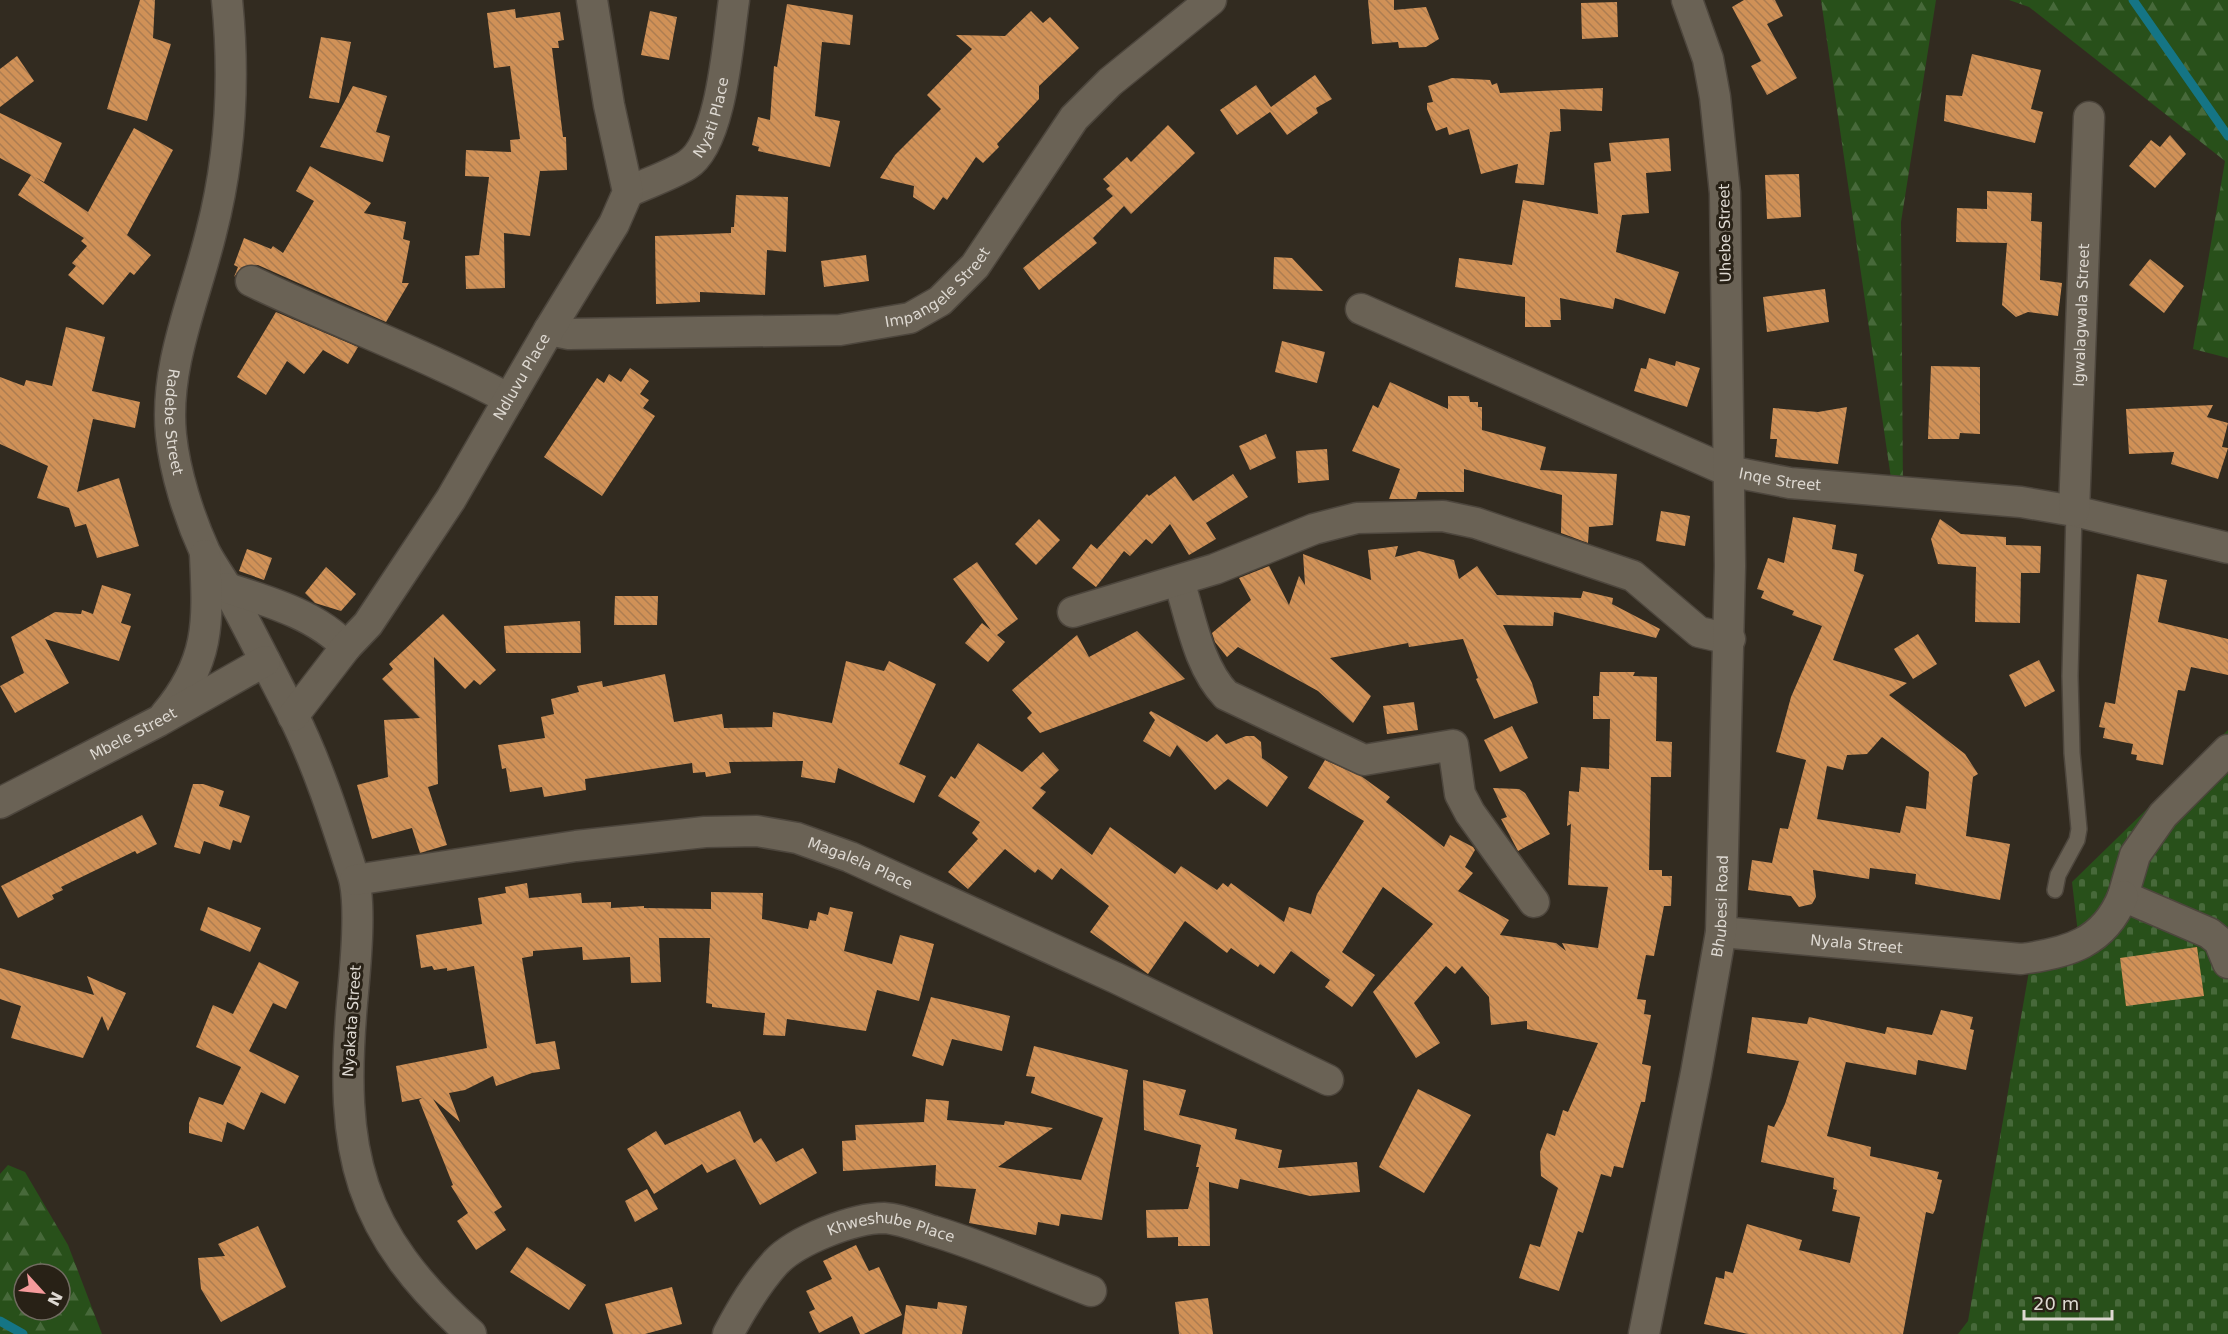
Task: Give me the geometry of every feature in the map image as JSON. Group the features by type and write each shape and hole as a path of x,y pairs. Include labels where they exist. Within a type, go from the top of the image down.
{"street":[{"name":"Radebe Street","path":"227,0 232,72 226,157 211,235 182,333 173,386 171,435 205,553 227,588 293,716"},
{"path":"592,0 609,105 628,192"},
{"name":"Nyati Place","path":"628,192 688,164 707,140 716,117 734,0"},
{"name":"Impangele Street","path":"549,330 569,334 840,330 910,318 940,301 975,266 1074,118 1110,82 1211,0"},
{"name":"Uhebe Street","path":"1687,0 1708,59 1720,139 1725,193 1728,471"},
{"name":"Igwalagwala Street","path":"2074,511 2089,117"},
{"name":"Ndluvu Place","path":"293,716 346,647 368,624 438,519 614,224 628,192"},
{"path":"251,281 327,318 402,347 509,399"},
{"name":"Inqe Street","path":"1361,309 1728,471 1790,483 1944,494 2074,511 2228,548"},
{"name":"Bhubesi Road","path":"1644,1334 1696,1073 1721,932 1730,639 1728,471"},
{"path":"1073,612 1179,580 1314,529 1357,518 1443,516 1476,523 1563,554 1617,569 1633,576 1699,632 1730,639"},
{"path":"159,721 178,700 197,665 205,642 208,620 205,553"},
{"path":"1179,580 1199,647 1211,676 1226,695 1364,760 1454,745 1460,794 1470,813 1534,902"},
{"path":"227,588 305,619 335,634 346,647"},
{"name":"Mbele Street","path":"0,803 159,721 265,661"},
{"name":"Nyakata Street","path":"293,716 305,740 355,880 356,954 346,1065 350,1131 362,1184 384,1234 417,1282 471,1334"},
{"name":"Nyala Street","path":"1721,932 2021,959 2050,955 2080,945 2104,930 2116,914 2135,855 2163,815 2228,750"},
{"name":"Magalela Place","path":"355,880 576,846 705,832 757,831 797,838 850,857 1116,978 1329,1080"},
{"path":"2123,896 2209,933 2219,942 2228,963"},
{"name":"Khweshube Place","path":"728,1334 750,1294 778,1260 822,1233 858,1221 885,1218 906,1222 974,1243 1091,1291"}],"lane":[{"path":"2055,890 2058,875 2077,840 2079,829 2072,753 2070,687 2074,511"}],"green space":[{"path":"1821,0 1936,0 1901,222 1903,493 1893,492"},
{"path":"2009,0 2228,0 2228,358 2193,349 2225,161 2029,7"},
{"path":"2228,730 2228,1334 1958,1334 1968,1321 2032,954 2079,942 2072,882"},
{"path":"8,1165 25,1172 68,1245 102,1334 0,1334 0,1174"}],"building":[{"path":"140,0 155,0 153,38 171,44 147,121 107,109"},
{"path":"1368,0 1394,0 1394,10 1426,7 1439,39 1426,47 1399,48 1398,42 1372,44"},
{"path":"1744,0 1775,0 1783,16 1767,24 1797,78 1767,95 1751,66 1761,61 1732,7"},
{"path":"1617,2 1618,37 1582,39 1581,3"},
{"path":"787,4 853,15 850,45 822,42 815,116 840,121 830,167 758,151 759,147 752,145 758,117 770,120 774,66 777,67"},
{"path":"515,9 516,18 560,12 564,40 558,41 559,48 552,48 563,137 566,137 567,170 540,171 530,236 504,233 505,288 466,289 465,256 479,255 489,177 465,176 466,150 511,152 510,140 520,139 510,66 494,68 487,13"},
{"path":"650,11 677,17 669,60 641,55"},
{"path":"1031,11 1043,23 1050,17 1079,48 1039,86 1039,99 997,144 999,147 983,163 976,157 947,200 943,197 934,210 913,197 914,186 880,178 895,155 941,109 927,95 972,49 956,35 1005,36"},
{"path":"321,37 351,42 339,103 309,98"},
{"path":"1972,54 2041,70 2031,109 2043,112 2035,143 1944,121 1946,95 1962,96"},
{"path":"17,56 34,81 0,107 0,69"},
{"path":"1315,75 1332,99 1316,108 1318,113 1287,135 1270,112 1237,135 1220,110 1256,85 1271,107"},
{"path":"1452,78 1490,80 1492,85 1497,83 1500,93 1603,88 1602,111 1560,109 1561,131 1550,132 1544,185 1515,183 1518,164 1481,174 1469,129 1449,135 1447,127 1436,131 1427,109 1427,103 1433,102 1428,86"},
{"path":"353,86 387,96 376,132 390,136 383,162 320,147"},
{"path":"0,113 62,143 44,182 35,177 88,212 134,128 173,150 127,235 151,255 134,275 130,272 103,305 68,275 76,266 72,263 87,246 81,241 84,238 18,195 31,175 0,158"},
{"path":"1168,125 1195,153 1131,214 1124,206 1093,238 1097,243 1039,290 1023,268 1113,196 1106,189 1110,186 1103,179 1127,157 1131,162"},
{"path":"2170,135 2186,154 2155,188 2129,166 2151,140 2160,147"},
{"path":"1669,138 1671,171 1646,173 1649,213 1622,215 1616,252 1679,272 1665,314 1615,298 1613,309 1560,298 1561,320 1550,320 1551,327 1525,327 1525,297 1455,287 1459,258 1512,265 1523,200 1598,214 1594,163 1611,161 1609,143"},
{"path":"310,166 371,203 364,213 406,222 403,239 410,241 402,283 409,283 386,322 258,265 242,267 234,277 238,267 234,265 244,238 271,249 273,246 283,253 314,201 296,191"},
{"path":"1799,174 1801,217 1767,219 1765,175"},
{"path":"1987,191 2032,193 2031,221 2042,222 2040,280 2062,283 2058,316 2028,312 2016,317 2002,305 2007,243 1956,242 1957,208 1987,209"},
{"path":"736,195 788,197 786,252 767,250 765,295 700,292 700,302 656,304 655,236 731,233 731,227 734,227"},
{"path":"866,255 869,281 824,287 821,261"},
{"path":"1274,257 1292,258 1323,291 1273,289"},
{"path":"2150,259 2184,286 2164,313 2129,285"},
{"path":"1825,289 1829,322 1767,332 1763,297"},
{"path":"276,312 358,347 348,364 323,350 304,374 287,361 266,395 237,377"},
{"path":"66,327 105,337 92,391 140,402 135,428 93,419 77,492 119,478 139,546 97,558 86,524 75,527 69,508 37,498 48,466 0,444 0,377 24,386 26,380 52,386"},
{"path":"1282,341 1325,352 1317,383 1275,372"},
{"path":"1649,358 1675,366 1676,361 1700,368 1687,407 1634,391 1641,368 1646,369"},
{"path":"1931,366 1980,367 1980,434 1960,433 1959,439 1928,439"},
{"path":"630,368 649,381 640,394 649,400 643,408 655,416 602,496 544,457 597,378 604,383 609,374 621,382"},
{"path":"1390,382 1448,409 1448,396 1469,396 1470,402 1478,402 1478,407 1482,407 1482,430 1546,447 1540,470 1617,474 1613,525 1589,527 1588,543 1561,533 1562,495 1464,469 1464,492 1418,492 1416,499 1389,499 1400,469 1352,451 1373,405 1378,408"},
{"path":"2213,405 2207,417 2228,423 2222,447 2228,448 2218,479 2171,464 2174,452 2129,454 2126,409"},
{"path":"1847,407 1838,464 1775,457 1777,439 1770,439 1773,408 1818,412"},
{"path":"1266,434 1276,458 1250,470 1239,446"},
{"path":"1327,449 1329,480 1298,483 1296,451"},
{"path":"1233,474 1248,497 1206,523 1216,539 1189,555 1170,524 1152,544 1146,539 1130,556 1124,551 1096,587 1072,568 1091,544 1097,549 1147,494 1149,496 1175,476 1193,501"},
{"path":"1661,511 1690,516 1685,546 1656,541"},
{"path":"1793,517 1836,525 1832,549 1857,554 1854,571 1864,575 1833,660 1907,683 1889,695 1965,754 1978,774 1973,777 1966,836 2010,844 2000,900 1915,884 1916,874 1870,868 1869,879 1813,870 1816,897 1812,904 1799,907 1791,896 1748,890 1752,860 1772,863 1780,828 1788,829 1806,760 1776,752 1791,697 1822,626 1792,615 1794,611 1761,598 1764,591 1757,589 1768,558 1784,563","holes":["1882,737 1929,772 1926,809 1906,806 1900,833 1817,819 1827,766 1843,770 1847,755 1867,754"]},
{"path":"1039,519 1060,540 1036,565 1015,544"},
{"path":"1940,519 1961,534 2006,537 2006,545 2041,546 2040,573 2021,573 2020,623 1975,622 1976,567 1938,564 1931,539"},
{"path":"1398,546 1395,557 1419,551 1454,560 1459,579 1477,566 1497,595 1581,598 1583,591 1613,598 1612,604 1660,629 1656,638 1554,612 1553,626 1503,625 1532,683 1538,703 1494,719 1476,679 1478,678 1463,639 1409,647 1408,643 1330,658 1371,696 1353,723 1318,691 1238,647 1227,657 1215,642 1212,633 1251,600 1239,578 1269,566 1289,605 1299,576 1305,585 1303,554 1371,580 1368,550"},
{"path":"247,549 272,558 264,580 239,571"},
{"path":"977,562 1018,619 997,635 1005,642 988,662 965,643 982,623 991,630 953,579"},
{"path":"326,567 356,594 341,611 315,603 305,593"},
{"path":"2137,574 2167,580 2158,622 2228,639 2228,675 2191,667 2185,691 2178,690 2163,765 2136,760 2137,755 2131,754 2133,744 2103,738 2105,728 2099,727 2105,702 2115,704"},
{"path":"102,585 131,594 121,623 131,626 119,661 45,639 69,683 15,713 0,686 24,673 11,637 55,612 81,614 82,610 93,614"},
{"path":"615,596 658,596 657,625 614,625"},
{"path":"443,614 496,670 480,685 474,680 465,689 434,657 438,784 428,787 447,845 420,853 412,828 372,839 357,785 388,777 384,720 420,718 382,679 393,669 389,664"},
{"path":"580,621 581,653 506,653 504,626"},
{"path":"1137,631 1185,679 1040,733 1027,718 1032,713 1012,690 1077,635 1089,657"},
{"path":"1918,634 1937,664 1913,679 1894,649"},
{"path":"2039,660 2055,691 2025,707 2009,675"},
{"path":"846,661 884,671 889,661 936,684 899,764 926,776 914,803 838,768 835,783 801,777 803,761 729,762 731,773 706,777 705,772 693,773 692,763 585,779 586,790 544,797 542,787 510,792 506,768 502,769 498,745 545,738 541,717 554,714 551,699 579,692 577,686 602,681 603,687 665,674 674,722 722,714 724,728 772,727 773,712 832,723"},
{"path":"1600,672 1635,672 1633,676 1657,677 1656,741 1672,742 1671,777 1651,777 1649,870 1662,870 1662,876 1672,876 1671,906 1664,906 1654,956 1646,955 1637,999 1646,1000 1644,1014 1651,1015 1642,1064 1651,1066 1645,1102 1641,1102 1623,1168 1614,1166 1611,1177 1601,1174 1583,1233 1578,1231 1559,1291 1519,1278 1530,1244 1540,1247 1558,1188 1541,1176 1540,1152 1547,1133 1555,1136 1563,1110 1568,1112 1598,1043 1527,1029 1527,1021 1491,1025 1489,997 1462,966 1455,974 1446,966 1414,1003 1440,1043 1416,1058 1373,992 1433,924 1383,887 1342,952 1375,975 1352,1007 1325,987 1330,980 1291,951 1274,974 1260,964 1258,967 1231,948 1227,953 1185,921 1148,974 1090,932 1109,906 1061,868 1052,880 1038,869 1035,873 1005,849 968,889 948,872 978,839 972,833 980,822 938,796 951,776 955,779 978,743 1022,772 1043,752 1059,770 1040,788 1046,792 1032,808 1092,855 1110,827 1175,874 1181,866 1217,890 1223,883 1228,887 1231,883 1284,922 1289,907 1311,914 1317,894 1364,821 1308,788 1325,760 1361,776 1390,797 1386,802 1444,847 1450,835 1473,847 1475,850 1465,867 1473,873 1458,891 1509,920 1500,935 1556,943 1566,951 1562,943 1598,948 1608,887 1568,885 1571,824 1567,826 1569,791 1579,792 1581,767 1609,769 1610,719 1593,719 1593,696 1599,696"},
{"path":"1414,702 1418,730 1387,734 1383,706"},
{"path":"1151,711 1207,742 1217,734 1226,744 1246,736 1254,736 1261,742 1262,758 1288,777 1267,807 1228,779 1215,790 1177,745 1170,757 1143,741 1155,720 1149,713"},
{"path":"1512,726 1528,758 1500,772 1484,740"},
{"path":"193,784 203,784 224,791 219,806 250,816 241,843 233,840 230,850 204,841 200,854 174,847"},
{"path":"1493,788 1519,789 1525,793 1550,834 1518,851 1501,819 1507,817"},
{"path":"142,815 157,844 137,854 135,851 61,887 63,890 52,895 54,899 18,918 1,886"},
{"path":"527,883 529,898 581,893 582,903 611,902 611,908 644,906 644,908 711,909 711,892 763,893 762,919 808,929 810,920 816,921 818,912 828,915 830,907 853,912 844,951 892,964 900,935 934,944 919,1001 877,990 866,1031 787,1019 785,1036 763,1035 765,1013 712,1007 712,1004 706,1003 710,938 659,938 661,982 631,983 630,957 583,960 582,947 533,951 533,956 522,958 536,1044 555,1041 560,1069 532,1073 496,1086 493,1076 465,1090 449,1093 460,1122 433,1099 502,1207 494,1212 506,1230 476,1250 457,1221 468,1213 451,1186 453,1185 419,1100 422,1098 402,1102 396,1066 487,1048 474,966 447,971 447,968 434,970 432,966 421,968 416,935 482,924 478,898 506,893 505,887"},
{"path":"208,907 261,928 250,952 200,930"},
{"path":"2197,947 2204,996 2126,1006 2120,958"},
{"path":"259,962 299,982 286,1009 273,1003 249,1051 299,1076 285,1104 261,1092 244,1130 227,1122 222,1142 189,1133 189,1123 199,1097 223,1105 241,1067 196,1047 213,1005 233,1014"},
{"path":"0,968 94,995 87,976 126,993 108,1031 102,1016 83,1058 11,1038 21,1006 0,999"},
{"path":"931,997 1010,1016 1002,1051 952,1039 943,1066 912,1056"},
{"path":"1941,1010 1973,1017 1970,1029 1974,1030 1966,1070 1918,1060 1916,1075 1846,1062 1827,1136 1871,1147 1870,1156 1939,1172 1937,1179 1942,1180 1933,1214 1926,1212 1903,1334 1748,1334 1704,1324 1716,1277 1724,1279 1725,1271 1733,1273 1747,1224 1802,1240 1799,1250 1850,1263 1860,1217 1832,1211 1837,1190 1833,1189 1834,1178 1761,1162 1768,1125 1774,1127 1785,1104 1799,1061 1747,1053 1752,1017 1807,1024 1809,1017 1885,1034 1887,1027 1932,1035"},
{"path":"1034,1046 1128,1070 1102,1220 1061,1214 1059,1226 1038,1222 1036,1235 969,1223 976,1189 935,1186 936,1165 843,1171 842,1141 856,1140 855,1125 924,1122 926,1099 949,1101 947,1120 1004,1125 1005,1121 1053,1128 998,1167 1081,1180 1103,1118 1031,1093 1035,1077 1026,1076"},
{"path":"1143,1080 1186,1090 1179,1115 1237,1129 1235,1139 1282,1150 1278,1168 1357,1162 1360,1192 1310,1196 1240,1179 1238,1189 1209,1182 1210,1246 1178,1246 1178,1237 1147,1238 1146,1210 1188,1209 1199,1167 1196,1167 1201,1145 1144,1130"},
{"path":"1418,1089 1471,1115 1424,1193 1379,1167"},
{"path":"740,1111 754,1143 761,1138 776,1162 803,1148 817,1173 760,1205 735,1159 707,1173 702,1164 654,1194 627,1149 656,1131 665,1145"},
{"path":"647,1189 658,1209 635,1222 625,1201"},
{"path":"258,1226 286,1287 221,1322 201,1289 198,1258 225,1256 218,1244"},
{"path":"856,1245 869,1271 879,1267 902,1315 864,1334 860,1334 852,1316 819,1333 809,1312 815,1309 806,1291 832,1279 823,1261"},
{"path":"527,1247 586,1285 569,1310 510,1272"},
{"path":"672,1287 682,1324 645,1334 613,1334 605,1304"},
{"path":"1208,1298 1213,1334 1179,1334 1175,1302"},
{"path":"938,1302 967,1306 962,1334 902,1334 906,1305 937,1309"}],"waterway":[{"path":"2133,0 2228,136"},
{"path":"0,1321 23,1334"}]}
